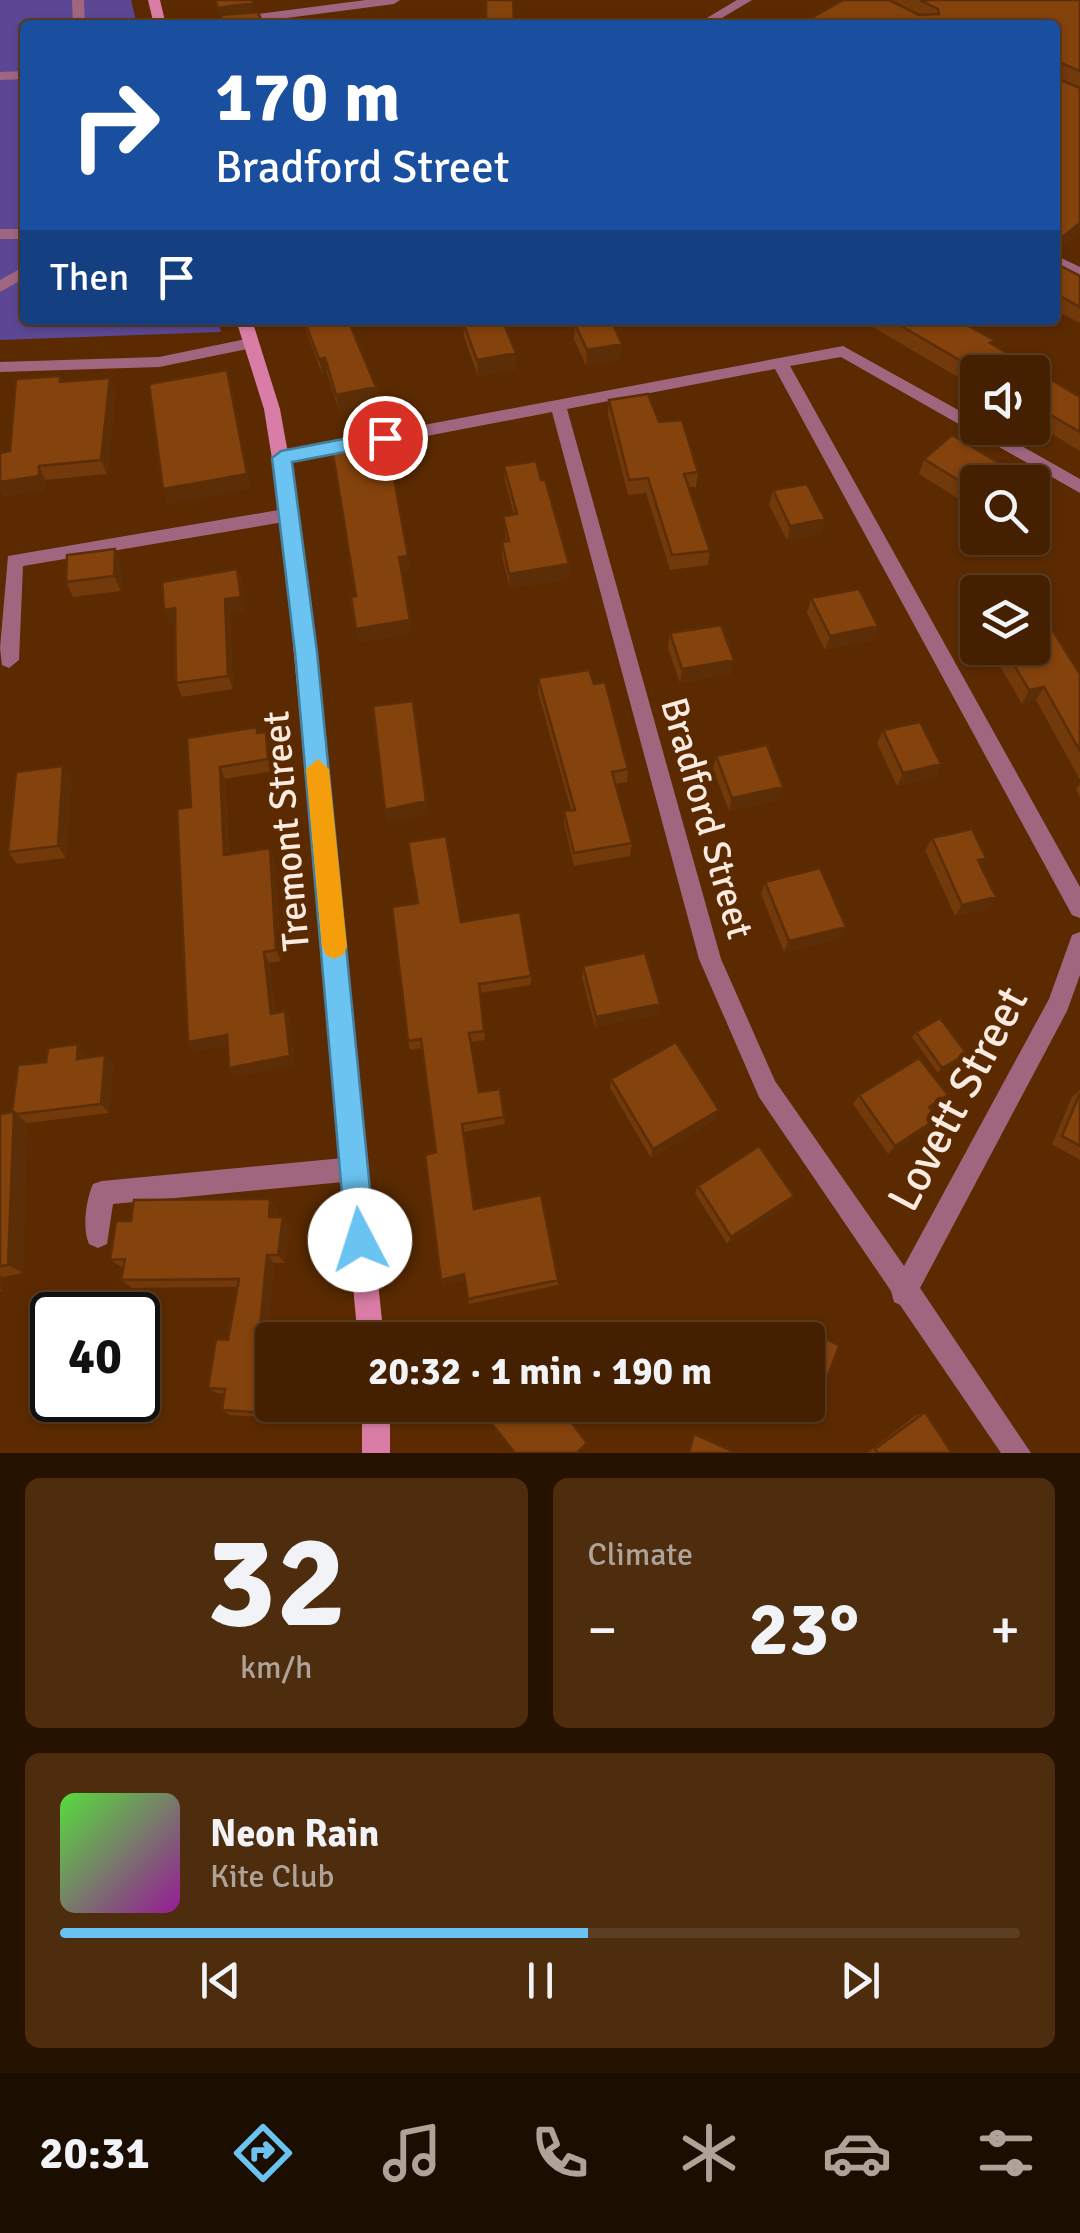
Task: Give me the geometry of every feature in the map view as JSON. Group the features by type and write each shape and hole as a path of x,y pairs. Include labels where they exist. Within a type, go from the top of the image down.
{"street":[{"path":"243,20 394,0"},
{"path":"709,20 746,0"},
{"name":"Tremont Street","path":"246,325 281,458 290,514 369,1322"},
{"path":"0,367 159,362 252,343"},
{"path":"281,458 843,351 1080,487"},
{"path":"780,363 1080,908"},
{"name":"Bradford Street","path":"558,405 687,882 724,999 767,1089 1017,1453"},
{"path":"9,660 14,561 290,514"},
{"name":"Lovett Street","path":"903,1292 1059,1003 1080,942"},
{"path":"98,1235 102,1194 354,1169"},
{"path":"376,1422 376,1453"}],"shaded area":[{"path":"0,0 131,0 136,20 20,20 20,325 219,325 221,332 0,340"}],"building":[{"path":"215,0 252,0 254,3 218,8"},
{"path":"486,0 513,0 514,20 486,20"},
{"path":"843,0 889,0 919,15 939,14 938,9 920,0 1080,0 1080,71 1060,64 1060,20 808,20"},
{"path":"258,12 261,20 222,20 221,15"},
{"path":"1060,80 1080,88 1080,223 1060,239"},
{"path":"1060,266 1080,276 1080,307 1060,296"},
{"path":"306,325 350,325 376,387 336,395 325,358 319,359"},
{"path":"464,325 504,325 516,353 477,360"},
{"path":"575,325 613,325 622,344 587,350"},
{"path":"900,325 967,325 994,340 990,343 1010,355 960,355 960,360"},
{"path":"227,370 247,474 163,489 149,384"},
{"path":"60,376 60,382 110,378 101,460 39,466 39,476 0,482 0,453 10,451 16,379"},
{"path":"1050,379 1080,397 1080,432 1050,414"},
{"path":"648,394 659,422 682,420 698,472 684,474 710,551 672,555 648,478 629,480 609,400"},
{"path":"952,435 960,440 960,445 969,445 1002,465 960,465 960,481 924,459"},
{"path":"373,440 381,470 392,467 408,556 399,557 410,620 356,629 351,597 356,596 332,448"},
{"path":"536,461 541,480 545,479 569,564 509,574 502,542 509,541 503,516 517,514 504,466"},
{"path":"807,484 825,519 790,526 773,490"},
{"path":"115,549 114,576 66,582 67,555"},
{"path":"237,569 241,597 225,599 228,676 176,683 175,608 164,610 162,582"},
{"path":"859,589 878,626 830,636 811,598"},
{"path":"721,625 734,660 682,669 670,633"},
{"path":"1050,626 1080,674 1080,751 1044,687 1029,690 1014,665 1050,665"},
{"path":"589,670 594,684 605,682 628,769 612,772 632,843 574,853 564,811 575,810 538,678"},
{"path":"413,701 426,801 385,810 373,706"},
{"path":"920,722 941,764 903,773 883,730"},
{"path":"257,727 257,733 266,732 268,759 220,767 224,855 270,848 276,950 264,952 271,1014 285,1011 290,1056 229,1068 227,1035 188,1042 177,809 191,807 187,738"},
{"path":"767,745 783,787 732,798 716,756"},
{"path":"63,766 58,846 8,852 16,772"},
{"path":"972,829 986,858 978,860 996,897 962,905 932,838"},
{"path":"446,836 461,922 520,912 531,976 479,984 484,1031 469,1033 479,1092 500,1089 504,1117 462,1124 474,1209 541,1195 558,1280 468,1299 464,1274 441,1280 425,1155 436,1152 421,1039 408,1041 392,907 418,903 408,842"},
{"path":"820,868 846,927 789,941 765,882"},
{"path":"645,953 660,1004 596,1017 583,966"},
{"path":"940,1018 967,1054 942,1068 916,1032"},
{"path":"676,1042 719,1110 653,1149 611,1079"},
{"path":"78,1044 77,1059 105,1055 101,1104 12,1112 18,1065 46,1062 48,1048"},
{"path":"919,1058 948,1095 929,1107 938,1118 895,1146 859,1095"},
{"path":"1080,1093 1080,1146 1062,1136"},
{"path":"14,1112 8,1265 0,1266 0,1114"},
{"path":"759,1146 794,1196 731,1237 698,1186"},
{"path":"270,1199 269,1217 283,1217 278,1255 267,1255 260,1322 255,1322 255,1412 222,1410 225,1389 208,1388 216,1339 228,1340 239,1279 121,1280 125,1259 110,1260 116,1221 131,1221 134,1200"},
{"path":"825,1338 839,1346 825,1384"},
{"path":"925,1412 952,1453 878,1453 875,1449"},
{"path":"491,1422 571,1422 587,1443 577,1453 515,1453"},
{"path":"694,1434 737,1453 689,1453"}],"slow traffic":[{"path":"318,769 334,947"}],"route":[{"path":"360,1240 306,652 281,458 385,438"}]}
